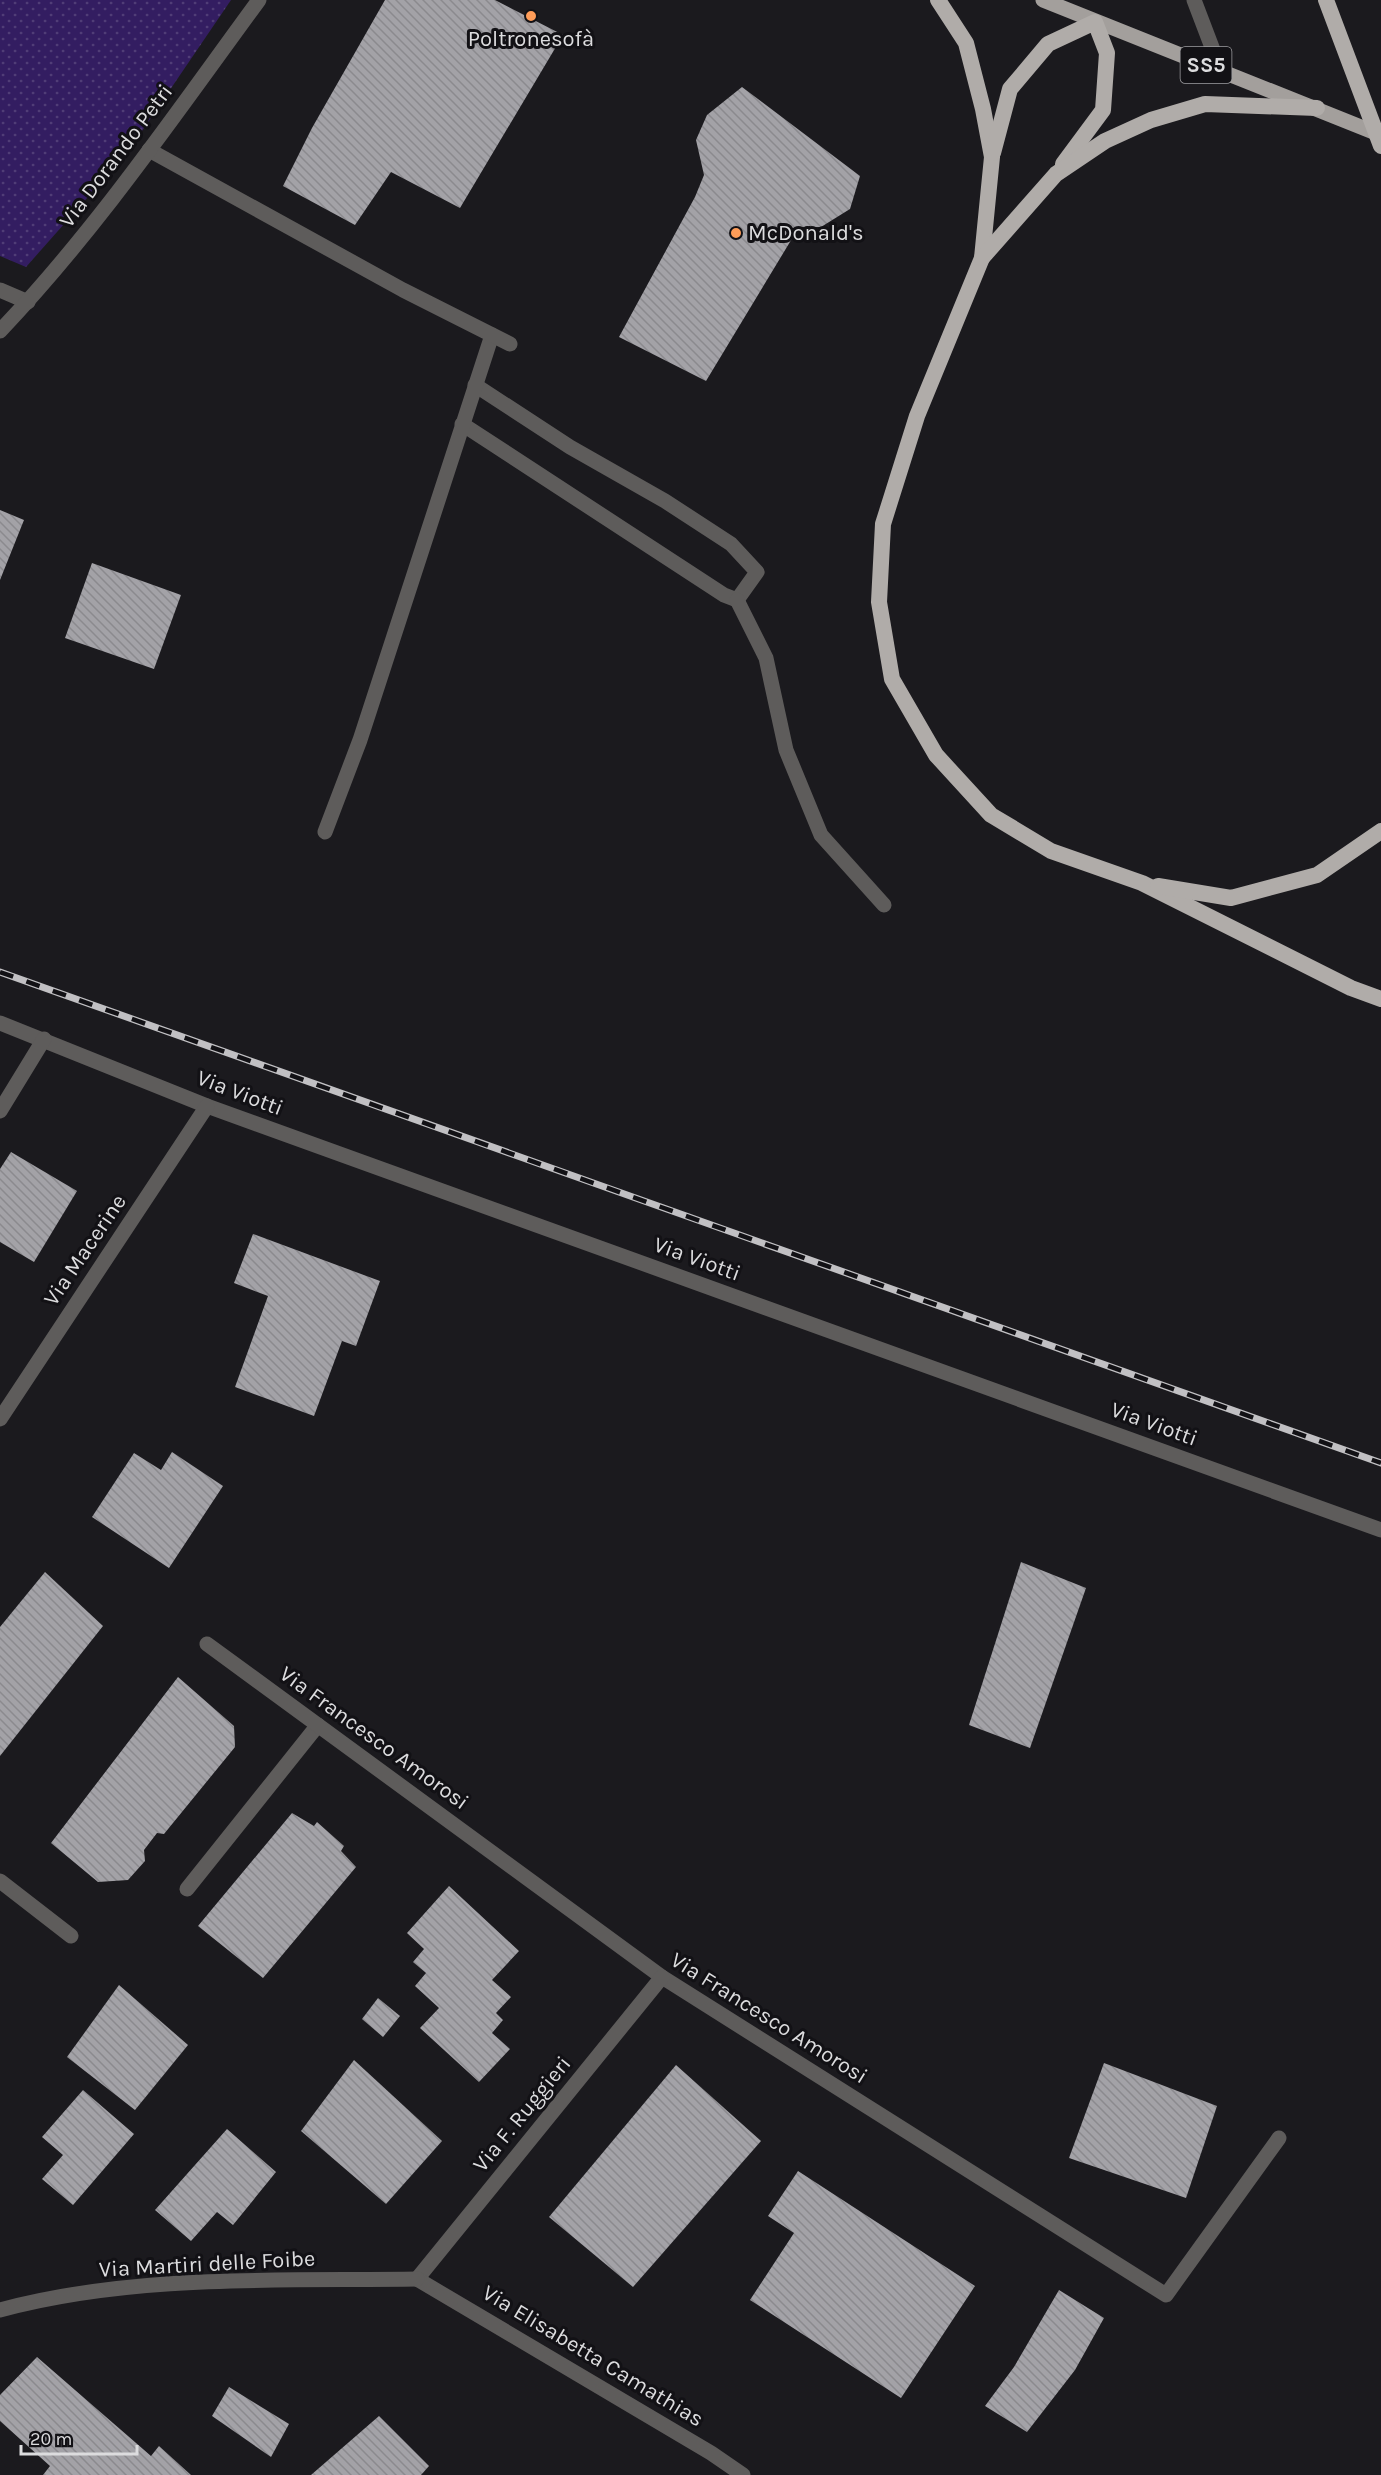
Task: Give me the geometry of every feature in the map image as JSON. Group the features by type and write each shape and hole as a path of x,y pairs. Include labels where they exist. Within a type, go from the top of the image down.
{"highway":[{"path":"938,0 966,43 983,109 992,158"},
{"path":"1326,0 1381,146"},
{"path":"982,258 1056,174 1103,110 1107,53 1095,22 1048,44 1010,89 992,158 982,258 917,416 883,524 879,602 892,679 936,755 991,815 1051,851 1142,883 1351,988 1381,999"},
{"path":"1056,174 1106,141 1142,124 1205,104 1317,108"},
{"path":"1142,883 1231,898 1317,875 1381,831"}],"main road":[{"name":"SS5","path":"1043,0 1381,135"}],"street":[{"name":"Via Dorando Petri","path":"0,331 28,302 96,222 258,0"},
{"path":"1194,0 1221,71"},
{"path":"149,150 403,290 510,344"},
{"path":"0,290 28,302"},
{"path":"326,832 360,740 492,335"},
{"path":"475,385 570,447 665,501 731,544 757,572 736,600"},
{"path":"462,424 724,595 736,600 766,658 786,750 821,835 884,905"},
{"name":"Via Viotti","path":"0,1023 207,1106 1381,1530"},
{"path":"0,1111 44,1039"},
{"name":"Via Macerine","path":"0,1419 207,1106"},
{"name":"Via Francesco Amorosi","path":"207,1644 662,1977 1166,2295 1280,2138"},
{"path":"187,1889 318,1725"},
{"path":"0,1881 71,1936"},
{"name":"Via F. Ruggieri","path":"417,2279 662,1977"},
{"name":"Via Martiri delle Foibe","path":"0,2310 63,2294 151,2287 417,2279"},
{"name":"Via Elisabetta Camathias","path":"417,2279 711,2453 743,2475"}],"shaded area":[{"path":"0,0 231,0 127,153 26,267 0,256"}],"building":[{"path":"385,0 495,0 563,35 460,208 391,172 355,225 283,186 312,128"},
{"name":"McDonald's","path":"742,87 860,176 850,209 821,227 799,227 706,381 619,337 695,197 704,175 696,140 707,115"},
{"path":"0,510 24,520 0,580"},
{"path":"92,563 181,595 154,669 65,638"},
{"path":"11,1152 77,1191 34,1262 0,1242 0,1169"},
{"path":"253,1234 380,1281 356,1346 342,1341 314,1416 235,1387 268,1296 234,1283"},
{"path":"172,1452 223,1486 169,1568 92,1517 134,1453 161,1470"},
{"path":"1021,1562 1086,1588 1030,1748 969,1725"},
{"path":"45,1572 103,1626 0,1756 0,1627"},
{"path":"178,1677 234,1726 235,1747 164,1834 157,1833 144,1850 145,1861 128,1880 98,1882 51,1843"},
{"path":"292,1813 314,1826 317,1822 344,1846 341,1851 356,1867 263,1978 198,1926"},
{"path":"449,1886 519,1951 492,1980 511,1997 496,2013 503,2020 492,2033 510,2049 479,2082 420,2028 439,2008 415,1986 426,1973 413,1962 424,1949 407,1933"},
{"path":"119,1985 188,2045 135,2110 67,2057"},
{"path":"378,1998 400,2016 383,2037 362,2019"},
{"path":"354,2060 442,2141 386,2204 301,2131"},
{"path":"1104,2063 1217,2106 1186,2198 1069,2158"},
{"path":"676,2065 761,2141 633,2287 549,2217"},
{"path":"83,2090 134,2134 73,2205 42,2179 63,2155 42,2137"},
{"path":"227,2129 276,2172 233,2225 217,2212 191,2241 155,2210"},
{"path":"798,2171 975,2286 901,2398 750,2300 794,2233 768,2216"},
{"path":"1059,2290 1104,2318 1075,2370 1027,2432 985,2406 1014,2367"},
{"path":"37,2357 151,2456 159,2446 191,2475 43,2475 50,2466 0,2421 0,2395"},
{"path":"229,2387 289,2424 271,2457 212,2416"},
{"path":"379,2416 429,2466 421,2475 311,2475"}],"railway":[{"path":"0,972 1381,1463"}],"place":[{"name":"Poltronesofà","path":"531,16"},
{"name":"McDonald's","path":"736,233"}]}
